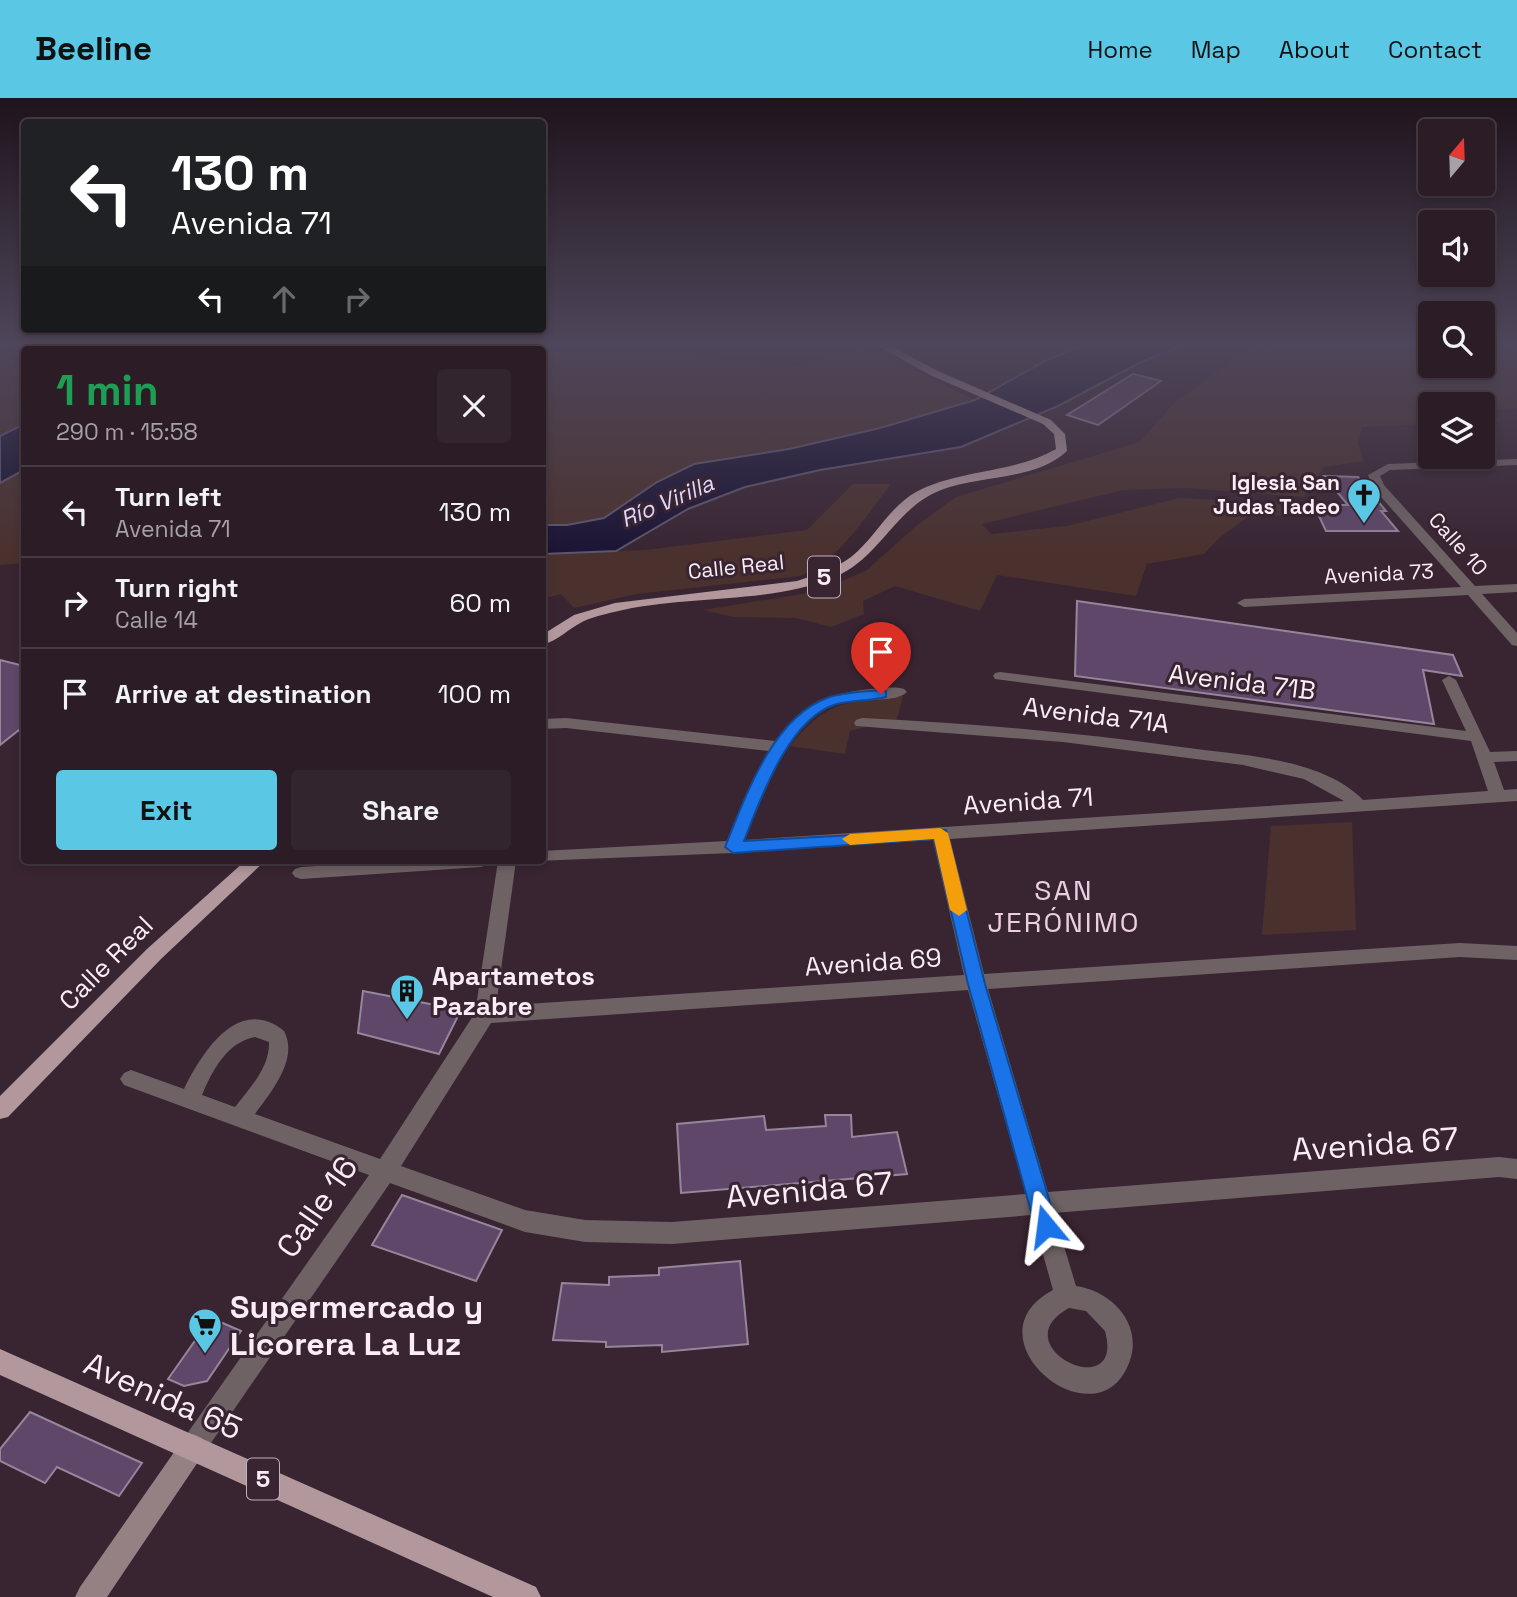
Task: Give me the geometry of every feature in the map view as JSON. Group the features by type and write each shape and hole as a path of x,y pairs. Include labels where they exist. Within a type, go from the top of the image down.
{"main road":[{"name":"Calle Real","path":"546,639 579,618 615,607 799,584 828,575 859,557 905,504 924,493 959,481 1028,466 1060,451 1062,443 1059,430 1028,414"},
{"name":"Calle Real","path":"0,1110 154,954 253,864"},
{"name":"Avenida 65","path":"0,1362 526,1597"}],"street":[{"name":"Calle 10","path":"1517,463 1388,467 1376,472 1374,479 1517,642"},
{"name":"Avenida 73","path":"1244,603 1517,588"},
{"name":"Avenida 71B","path":"1000,676 1477,737"},
{"path":"1449,680 1477,737 1498,796"},
{"path":"733,847 761,777 780,747 806,716 831,701 900,692"},
{"path":"546,724 566,723 780,747"},
{"name":"Avenida 71A","path":"862,723 995,729 1103,740 1282,768 1321,779 1344,792 1358,805"},
{"path":"1484,757 1517,756"},
{"name":"Avenida 71","path":"546,857 733,847 1517,795"},
{"path":"940,833 976,984 1067,1296"},
{"path":"301,873 343,866 398,864"},
{"name":"Calle 16","path":"90,1597 385,1171 485,1015 507,864"},
{"name":"Avenida 69","path":"485,1015 1460,950 1517,953"},
{"path":"189,1101 203,1069 221,1045 234,1035 251,1029 265,1030 275,1034 279,1040 279,1050 266,1079 238,1119"},
{"name":"Avenida 67","path":"131,1079 525,1221 585,1231 672,1233 1377,1175 1499,1167 1517,1169"}],"shaded area":[{"path":"0,414 21,414 21,426 0,436"},
{"path":"546,414 928,414 789,449 694,464 657,482 604,518 567,525 546,525"},
{"path":"1164,414 1418,414 1418,425 1362,427 1358,443 1364,461 1324,467 1304,497 1186,488 1123,490 982,524 991,534 1067,526 1179,498 1304,504 1310,514 1248,517 1218,539 1204,554 1147,564 1136,596 997,575 980,611 895,586 863,601 864,614 831,627 796,618 733,617 703,610 820,591 867,570 916,526 956,497 1140,442"},
{"path":"21,472 21,563 0,565 0,483"},
{"path":"853,484 891,484 840,548 815,569 800,576 636,594 574,608 561,594 546,598 546,554 645,550 807,530"},
{"path":"903,696 897,719 850,731 845,754 790,746 816,719 828,711 853,702"},
{"path":"1352,822 1356,930 1262,935 1271,826"}],"water":[{"name":"Río Virilla","path":"928,414 1039,414 961,447 820,470 745,487 688,509 616,551 546,554 546,525 567,525 604,518 657,482 694,464 789,449"},
{"path":"21,426 21,472 0,483 0,436"}],"building":[{"path":"1069,414 1114,414 1098,425"},
{"path":"1324,476 1358,477 1386,511 1381,511 1398,531 1326,531 1317,512 1324,512 1319,505 1348,505"},
{"path":"1077,601 1453,655 1462,676 1423,670 1434,724 1075,676"},
{"path":"0,660 21,665 21,728 0,745"},
{"name":"Apartametos Pazabre","path":"363,991 461,1010 439,1054 358,1033"},
{"path":"825,1115 851,1115 852,1137 897,1132 907,1174 681,1193 677,1124 764,1116 766,1130 826,1126"},
{"path":"402,1195 502,1230 476,1281 372,1245"},
{"path":"740,1261 748,1344 662,1352 662,1345 606,1347 606,1342 553,1340 562,1283 609,1285 609,1277 659,1275 659,1268"},
{"name":"Supermercado y Licorera La Luz","path":"211,1318 241,1331 207,1381 184,1386 168,1379"},
{"path":"30,1412 142,1463 119,1496 57,1467 45,1483 0,1461 0,1449"}],"slow traffic":[{"path":"850,839 940,833 959,910"}],"place":[{"name":"Iglesia San Judas Tadeo","path":"1364,525"},
{"name":"Apartametos Pazabre","path":"407,1021"},
{"name":"Supermercado y Licorera La Luz","path":"205,1355"}],"district":[{"name":"SAN JERÓNIMO","path":"1064,906"}],"route":[{"path":"881,694 844,697 819,706 806,716 780,747 761,777 733,847 940,833 976,984 1046,1226"}]}
